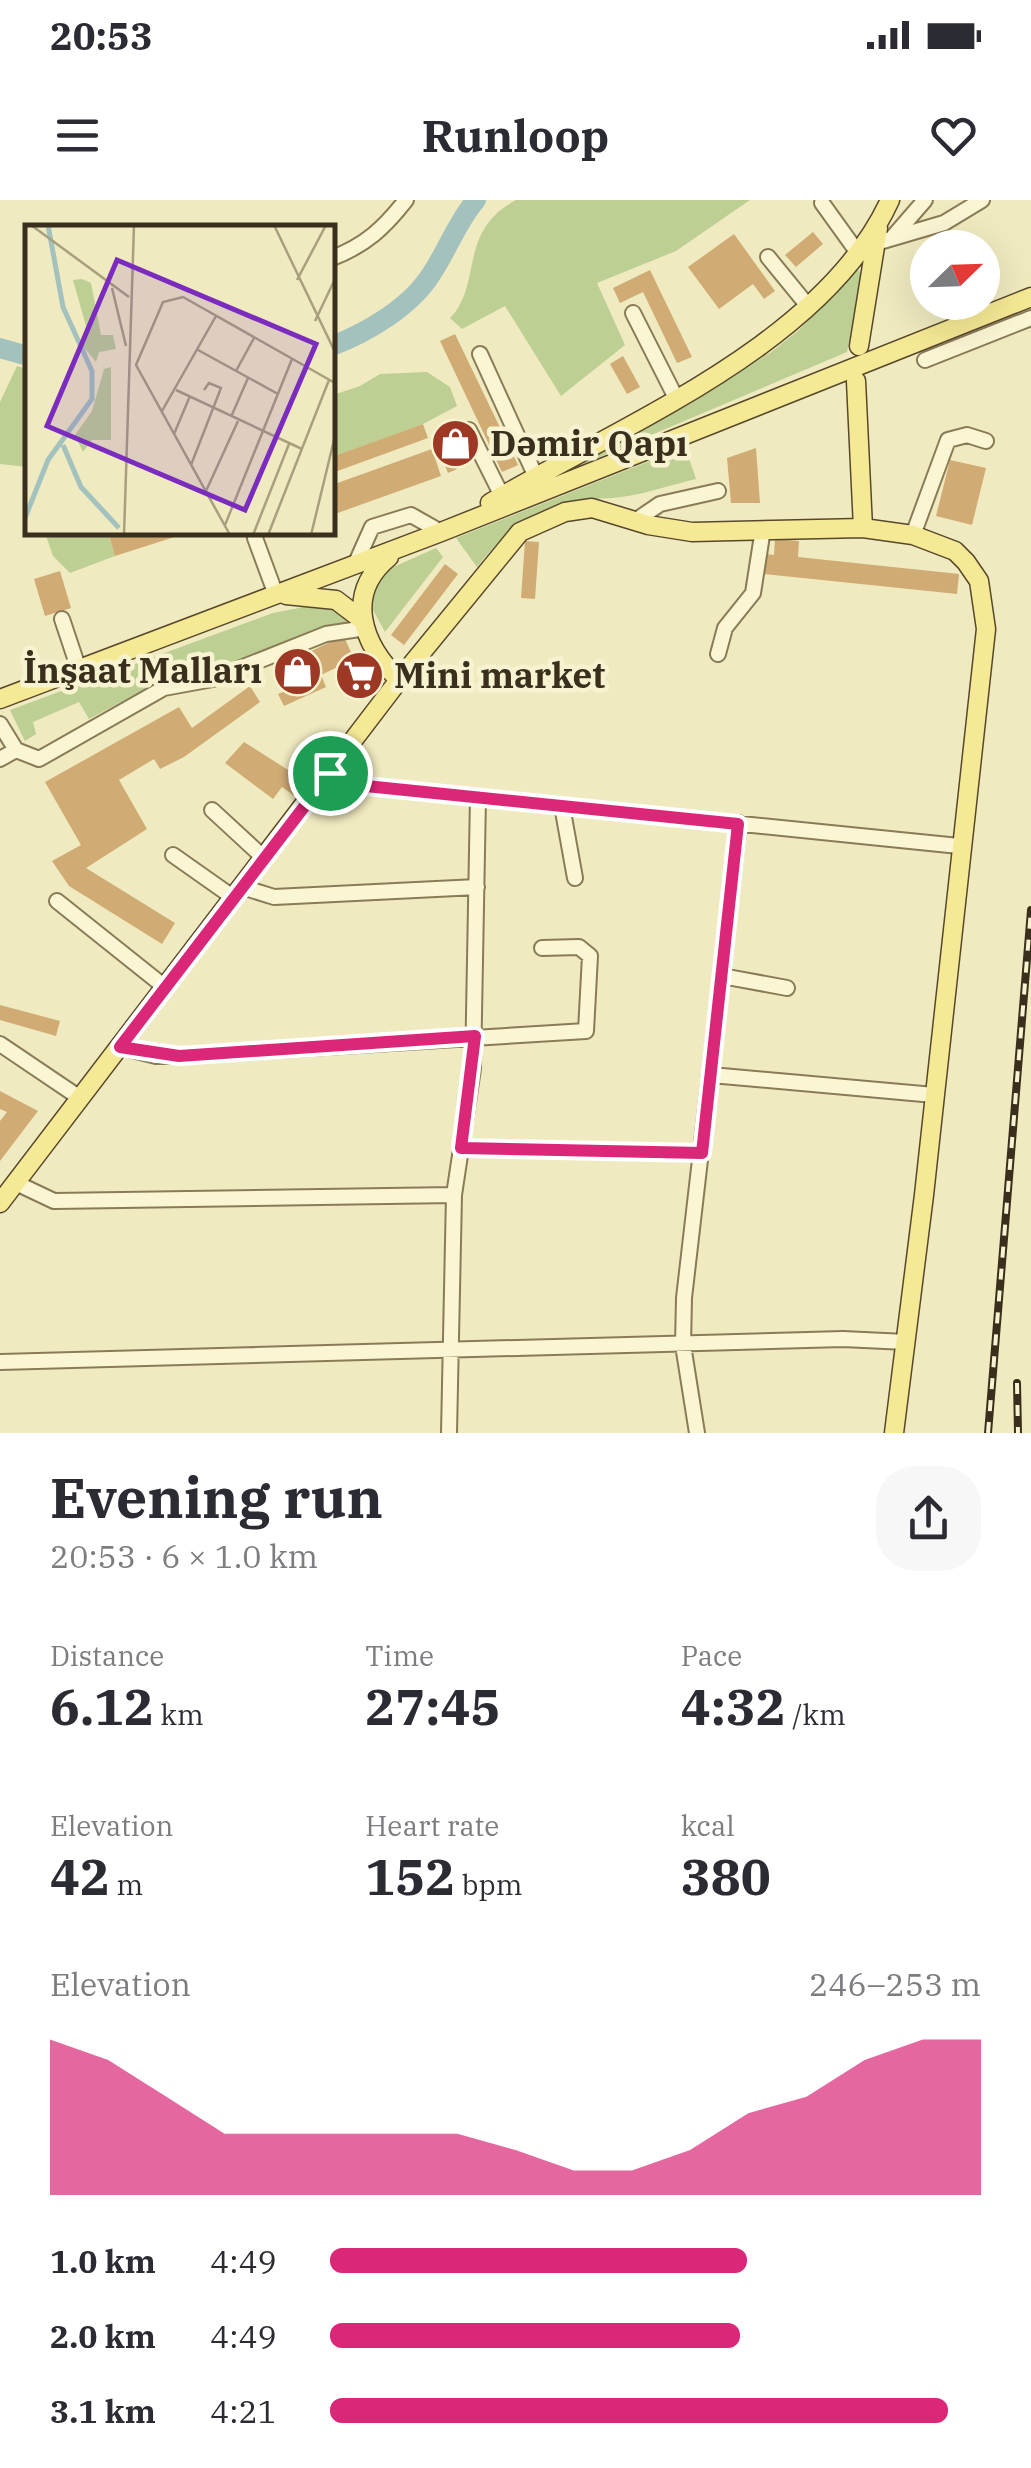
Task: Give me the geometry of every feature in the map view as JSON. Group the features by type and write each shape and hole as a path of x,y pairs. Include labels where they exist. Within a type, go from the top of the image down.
{"main road":[{"path":"860,346 890,200"},
{"path":"441,532 752,349 808,306 858,253 882,236"},
{"path":"0,699 400,548 1031,297"},
{"path":"856,380 863,528"},
{"path":"0,1203 399,680 520,532 576,509 602,510 692,532 863,528 914,535 955,551 979,581 986,629 894,1433"},
{"path":"399,680 386,666 364,623 360,602 367,579 400,548"},
{"path":"276,595 336,600 364,623"}],"street":[{"path":"335,257 359,248 384,229 406,200"},
{"path":"882,236 925,200"},
{"path":"882,236 944,223 982,200"},
{"path":"822,202 858,253"},
{"path":"768,257 808,306"},
{"path":"633,312 675,396"},
{"path":"926,360 1031,318"},
{"path":"480,354 536,477"},
{"path":"469,430 502,496"},
{"path":"914,535 948,440 966,435 986,442"},
{"path":"635,520 660,504 718,491"},
{"path":"355,565 372,527 411,514 441,532"},
{"path":"718,654 725,628 752,593 763,530"},
{"path":"254,538 276,595"},
{"path":"62,619 79,670"},
{"path":"0,724 16,750 39,758 164,688 213,679 364,623"},
{"path":"0,759 16,750"},
{"path":"330,773 366,786 959,846"},
{"path":"448,1433 454,1195 475,1036 478,797"},
{"path":"562,806 575,878"},
{"path":"212,810 264,858"},
{"path":"697,1433 683,1345 738,824"},
{"path":"173,855 238,892 274,897 477,886"},
{"path":"58,901 166,988"},
{"path":"120,1047 179,1056 586,1031 590,956 579,947 542,948"},
{"path":"722,976 788,988"},
{"path":"0,1044 80,1098"},
{"path":"711,1075 934,1095"},
{"path":"461,1148 702,1153"},
{"path":"16,1183 54,1201 454,1195"},
{"path":"0,1362 843,1339 906,1342"}],"green space":[{"path":"516,200 750,200 676,251 597,283 625,345 561,396 505,306 462,329 450,318 466,290 485,227"},
{"path":"857,268 862,275 847,352 564,472 770,353 799,330"},
{"path":"17,366 25,368 25,467 0,464 0,402"},
{"path":"427,372 450,387 457,406 423,424 335,456 335,394 380,374"},
{"path":"685,447 696,479 634,495 551,507 506,534 477,567 456,538"},
{"path":"46,535 109,535 115,556 70,573 53,556"},
{"path":"436,548 443,557 385,632 373,610 374,584 389,569"},
{"path":"314,605 336,609 351,623 320,627 222,668 162,680 89,719 79,702 33,722 36,734 25,741 10,710 273,613"}],"building":[{"path":"813,232 823,244 796,267 785,255"},
{"path":"734,234 775,291 764,299 753,284 719,309 688,267"},
{"path":"650,270 692,357 677,363 643,292 620,303 613,288"},
{"path":"455,334 518,465 502,472 440,341"},
{"path":"623,356 640,387 627,394 610,364"},
{"path":"423,424 428,438 335,472 335,456"},
{"path":"463,430 471,449 453,457 457,469 448,473 435,441"},
{"path":"756,448 760,503 731,503 727,458"},
{"path":"432,449 441,476 335,514 335,484"},
{"path":"950,460 986,468 972,525 936,516"},
{"path":"109,535 181,535 115,556"},
{"path":"775,539 799,541 798,557 959,574 957,594 764,574 766,554 774,555"},
{"path":"525,541 539,542 535,599 521,598"},
{"path":"445,564 458,574 404,645 391,635"},
{"path":"60,571 71,608 45,616 34,579"},
{"path":"337,639 345,639 354,659 321,675 326,687 284,706 278,694 285,691 275,668"},
{"name":"Mini market","path":"358,665 369,673 360,686 349,678"},
{"path":"250,686 260,702 184,757 160,769 154,759 119,780 147,829 86,868 175,923 162,944 69,886 52,861 81,845 45,782 179,707 192,728"},
{"path":"244,742 307,782 296,797 282,787 273,799 225,763"},
{"path":"0,1005 60,1021 56,1036 0,1020"},
{"path":"0,1091 38,1111 0,1161 0,1121 7,1112 0,1109"}],"waterway":[{"path":"335,345 374,326 413,297 476,200"},
{"path":"0,348 25,355"}],"railway":[{"path":"988,1433 1031,910"},
{"path":"1017,1383 1018,1433"}],"place":[{"name":"Dəmir Qapı","path":"455,444"},
{"name":"İnşaat Malları","path":"297,671"},
{"name":"Mini market","path":"359,676"}],"route":[{"path":"330,773 366,786 738,824 702,1153 461,1148 468,1119 475,1036 179,1056 156,1056 120,1047 330,773"}]}
